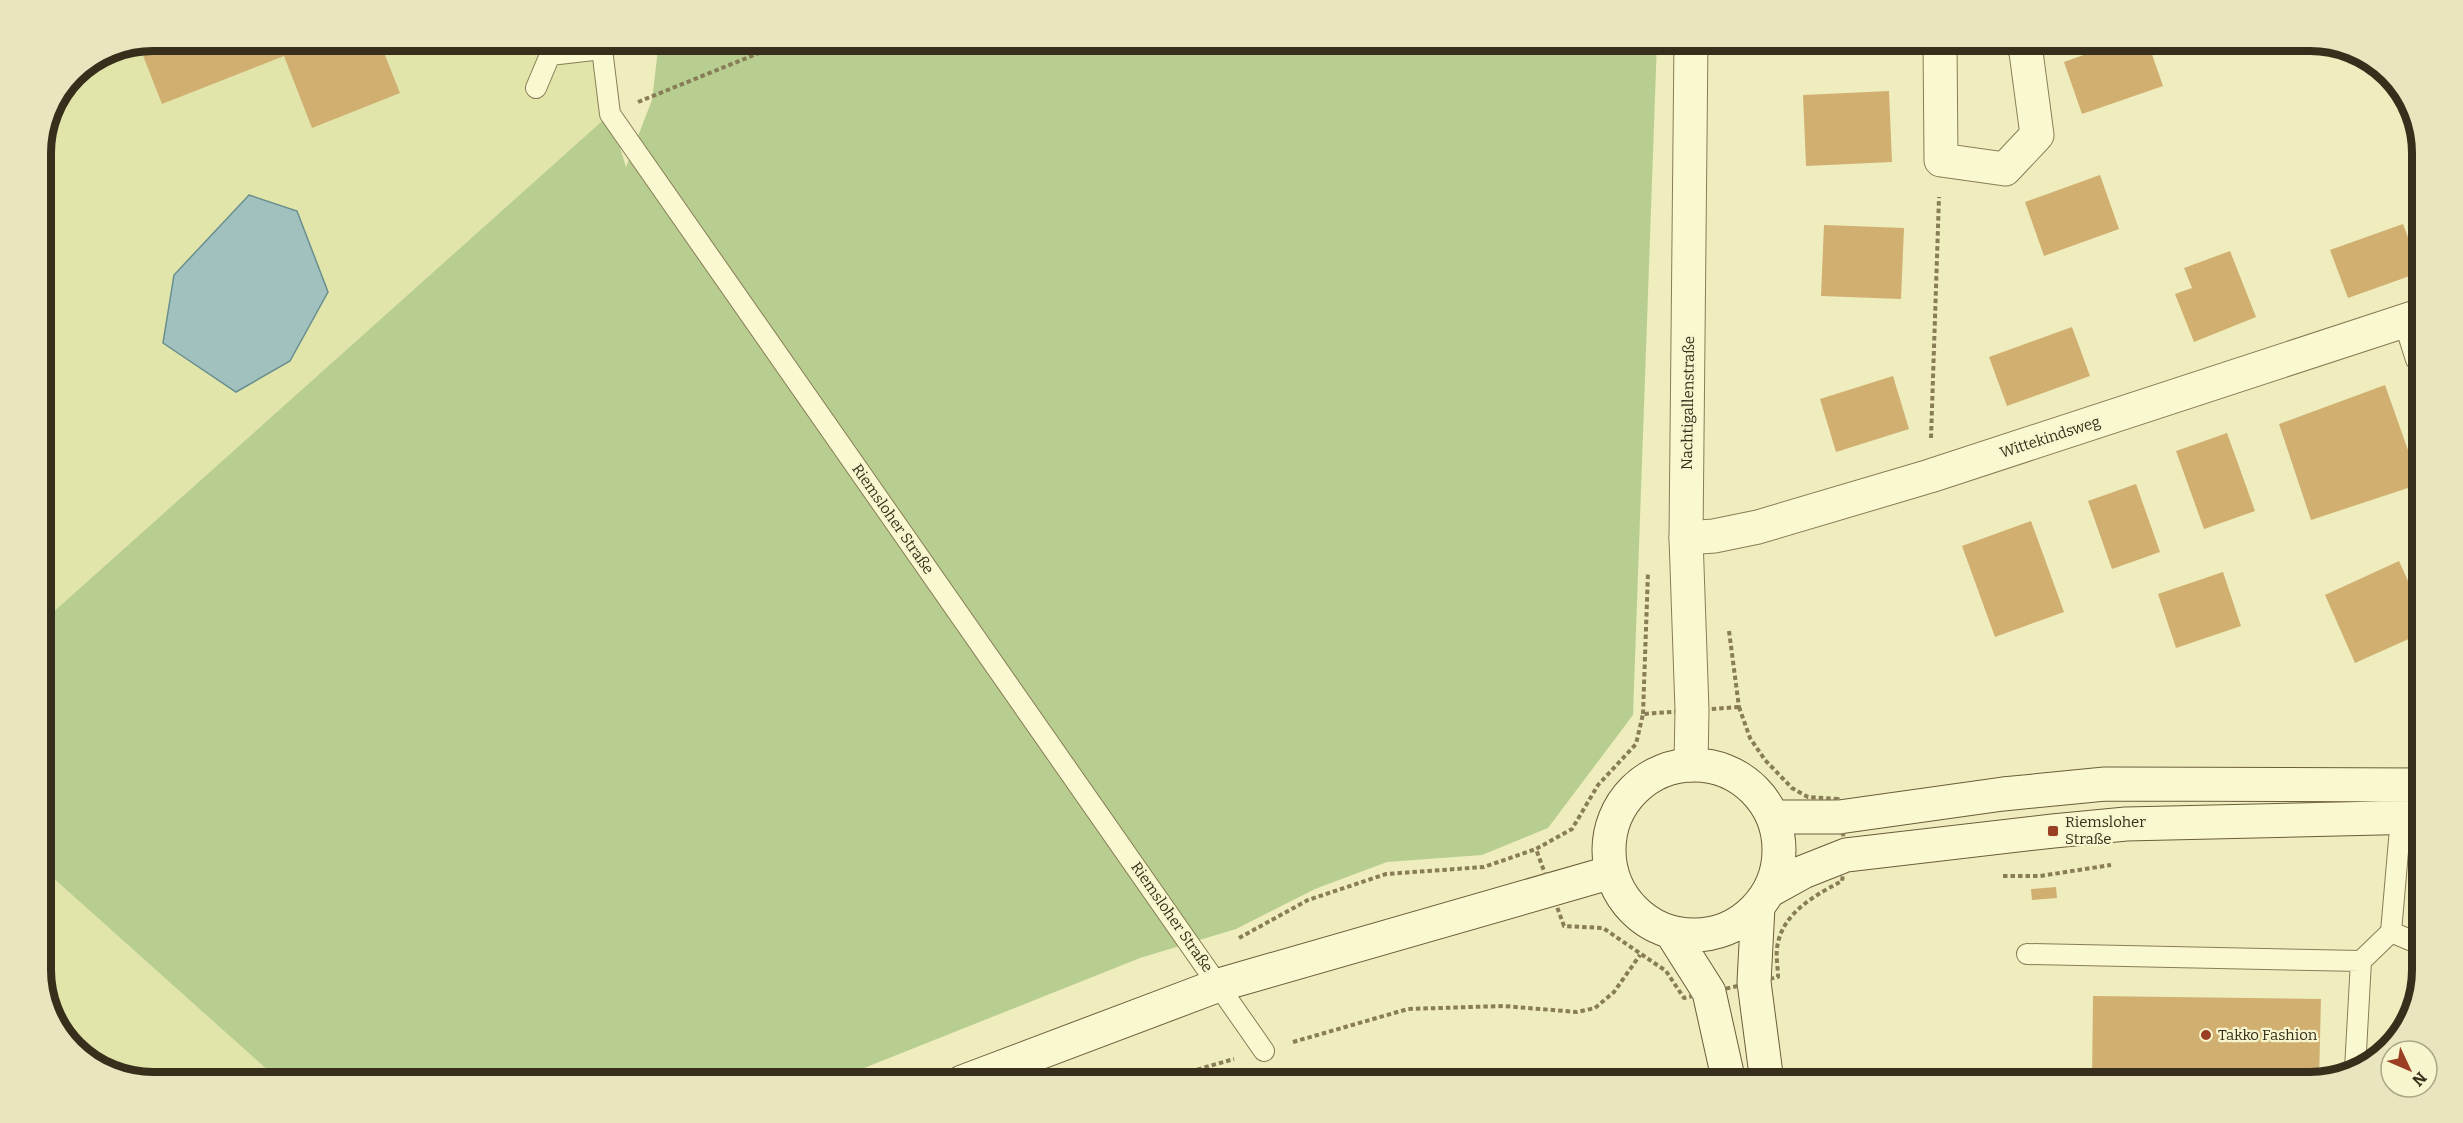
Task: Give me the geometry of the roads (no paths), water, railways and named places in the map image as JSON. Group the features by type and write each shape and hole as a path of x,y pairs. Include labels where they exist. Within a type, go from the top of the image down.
{"main road":[{"name":"Nachtigallenstraße","path":"1691,51 1686,538 1692,710 1691,765"},
{"path":"1940,51 1941,160 2005,169 2037,135 2026,51"},
{"name":"Wittekindsweg","path":"1686,538 1714,536 1758,527 1930,476 2412,318"},
{"path":"1766,1072 1754,982 1764,899 1777,873 1780,854 1779,836 1774,817 1765,800 1736,775 1718,768 1691,765 1680,765 1662,771 1645,780 1631,793 1620,809 1612,826 1609,845 1612,872 1625,900 1637,914 1653,925 1690,936 1727,929 1744,920 1764,899 1803,872 1846,855 2126,824 2412,817"},
{"path":"1774,817 1839,818 2003,794 2105,784 2412,785"},
{"name":"Riemsloher Straße","path":"991,1072 1219,985 1612,872"},
{"path":"1671,932 1709,992 1727,1072"}],"lane":[{"path":"536,88 550,55 571,51"},
{"name":"Riemsloher Straße","path":"603,51 610,114 1264,1051"},
{"path":"2355,1061 2361,961 2391,932 2412,817"},
{"path":"2391,932 2412,941"},
{"path":"2027,954 2361,961"}],"water":[{"path":"249,195 297,211 328,292 290,361 236,392 163,343 174,275"}],"place":[{"name":"Riemsloher Straße","path":"2053,831"},
{"name":"Takko Fashion","path":"2206,1035"}]}
